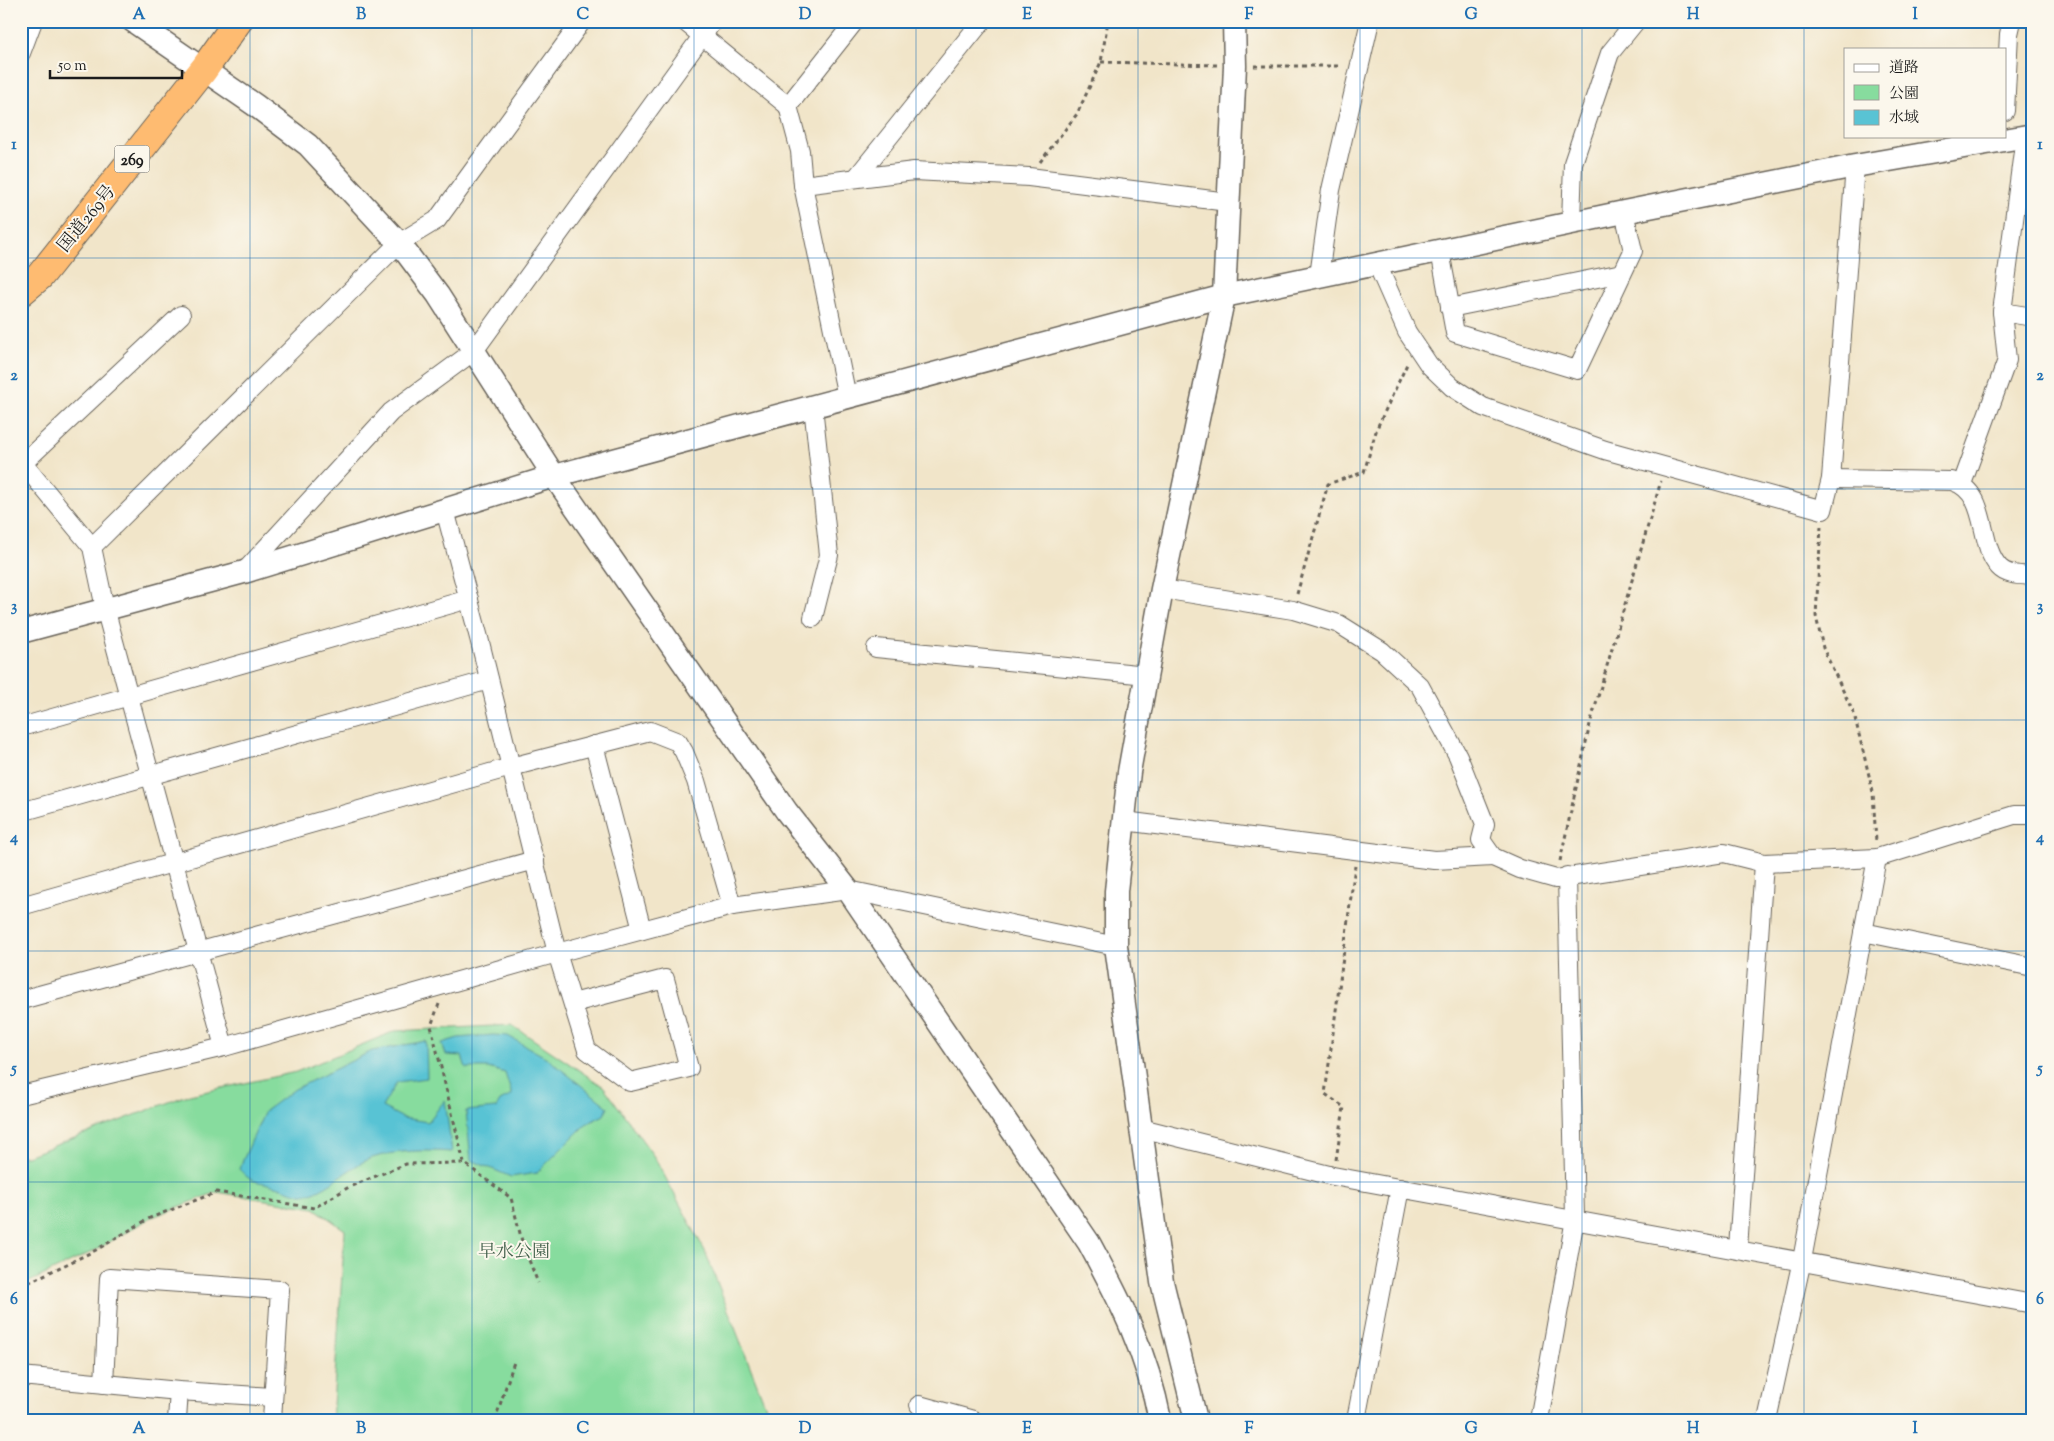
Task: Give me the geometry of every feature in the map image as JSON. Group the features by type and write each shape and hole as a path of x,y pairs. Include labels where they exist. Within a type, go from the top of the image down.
{"highway":[{"name":"国道269号","path":"21,292 40,276 204,68 238,21"}],"street":[{"path":"21,53 33,21"},
{"path":"133,21 204,68 308,146 399,243 438,295 554,476 787,812 848,890 1089,1243 1119,1299 1143,1353 1160,1420"},
{"path":"92,547 399,243 437,220 582,21"},
{"path":"684,21 708,28 788,106 800,151 803,184 847,397"},
{"path":"788,106 855,21"},
{"path":"856,178 982,21"},
{"path":"1196,1420 1162,1282 1116,946 1116,891 1129,772 1162,589 1224,296 1235,66 1234,21"},
{"path":"1319,276 1331,190 1370,21"},
{"path":"1571,223 1573,163 1610,53 1636,21"},
{"path":"2006,92 2009,34 2012,21"},
{"path":"244,572 391,412 474,351 708,28"},
{"path":"21,632 244,572 554,476 1224,296 1624,212 1855,166 2016,137 2002,312 2007,360 1962,484"},
{"path":"1377,264 1407,332 1428,365 1452,387 1483,406 1605,450 1823,510 1831,479 1855,166"},
{"path":"803,184 914,171 1029,177 1228,202"},
{"path":"1440,251 1455,333 1577,370 1633,251 1624,212"},
{"path":"1450,308 1622,273"},
{"path":"2002,312 2033,317"},
{"path":"181,315 22,464 92,547 105,608 224,1047"},
{"path":"813,406 828,555 813,618"},
{"path":"1831,479 1952,481 1962,484 1973,496 1993,557 2000,568 2011,574 2033,576"},
{"path":"445,510 557,953 587,1050 630,1082 689,1068 665,978 573,1004"},
{"path":"1162,589 1292,610 1339,624 1382,651 1420,686 1458,756 1486,824 1482,840 1493,857"},
{"path":"21,727 469,599"},
{"path":"876,648 1147,675"},
{"path":"21,812 489,680"},
{"path":"21,906 511,767 650,731 678,742 696,781 732,906"},
{"path":"594,745 642,930"},
{"path":"1124,821 1434,860 1493,857 1520,869 1561,878 1724,852 1764,863 1877,858 2014,815 2033,815"},
{"path":"1767,1420 1802,1260 1877,858"},
{"path":"21,1000 535,860"},
{"path":"1738,1249 1764,863"},
{"path":"1539,1420 1575,1219 1561,878"},
{"path":"21,1096 224,1047 557,953 732,906 848,890 1116,946"},
{"path":"1863,932 2033,967"},
{"path":"1141,1128 1333,1176 1802,1260 2033,1304"},
{"path":"1356,1420 1400,1188"},
{"path":"104,1384 109,1278 280,1290 272,1420"},
{"path":"21,1376 179,1391 274,1397"},
{"path":"177,1420 179,1391"},
{"path":"919,1405 973,1420"}],"path":[{"path":"1029,177 1077,114 1100,62 1108,21"},
{"path":"1292,610 1328,484 1364,472 1377,428 1416,346"},
{"path":"1561,878 1590,724 1665,467"},
{"path":"1823,510 1816,616 1823,648 1854,714 1873,792 1877,858"},
{"path":"1333,1176 1344,1107 1325,1094 1358,850"},
{"path":"431,1026 464,1163"},
{"path":"21,1286 96,1250 150,1218 217,1192 314,1208 349,1187 406,1164 464,1163 511,1198 523,1245 538,1283"},
{"path":"495,1420 514,1362"}],"green space":[{"name":"早水公園","path":"512,1025 604,1087 655,1158 705,1251 771,1420 332,1420 345,1230 314,1208 217,1192 150,1218 96,1250 21,1286 21,1156 27,1156 185,1096 296,1072 395,1031"}],"water":[{"path":"493,1035 508,1036 547,1058 608,1107 604,1115 586,1124 537,1173 511,1177 471,1160 466,1111 496,1108 500,1101 512,1095 505,1073 488,1068 466,1068 462,1056 446,1055 442,1043 458,1038"},
{"path":"426,1041 427,1078 397,1082 382,1107 403,1118 428,1122 445,1100 452,1152 412,1151 372,1158 364,1161 327,1186 309,1194 301,1194 254,1181 239,1169 265,1111 295,1089 372,1051"}]}
